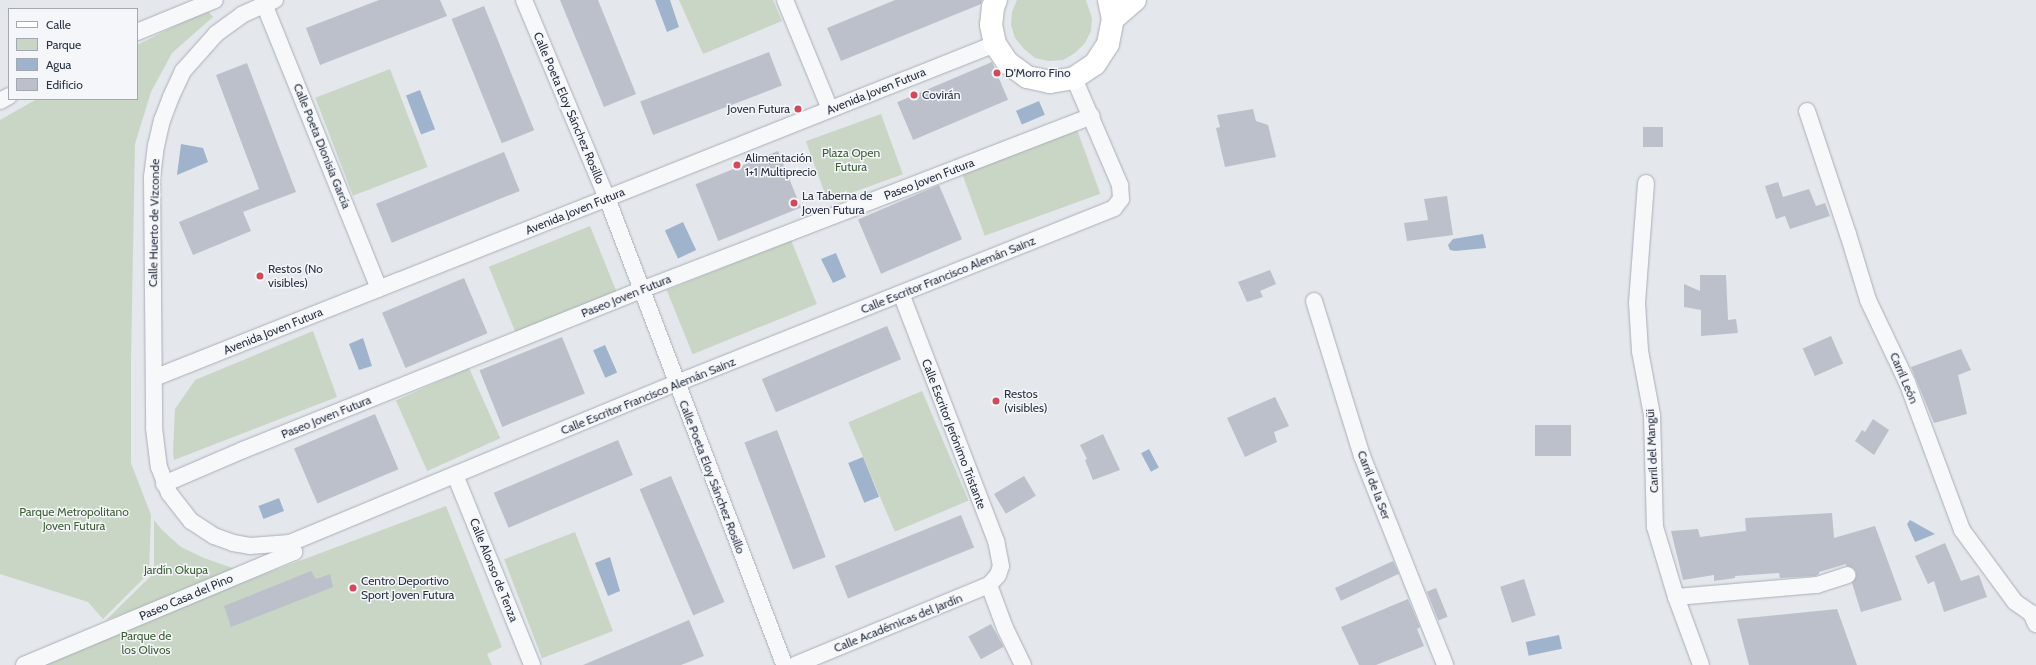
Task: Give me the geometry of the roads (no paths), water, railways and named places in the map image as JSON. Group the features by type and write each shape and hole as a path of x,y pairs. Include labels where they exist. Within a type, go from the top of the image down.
{"street":[{"path":"138,32 215,0"},
{"name":"Calle Poeta Eloy Sánchez Rosillo","path":"524,0 607,198 784,665"},
{"path":"785,0 830,110"},
{"path":"996,0 993,7 991,25 995,44 1008,63 1027,77 1050,82 1074,78 1095,64 1108,44 1111,10 1135,0"},
{"name":"Calle Poeta Dionisia García","path":"270,2 379,288"},
{"name":"Calle Huerto de Vizconde","path":"154,378 152,176 156,145 162,120 170,97 183,71 200,51 216,34 237,19 270,2"},
{"name":"Avenida Joven Futura","path":"154,378 995,44"},
{"name":"Calle Escritor Francisco Alemán Sainz","path":"154,378 155,450 164,484 177,506 191,521 214,536 233,543 250,546 290,543 677,383 1114,208 1121,199 1120,185 1092,116 1074,78"},
{"name":"Carril León","path":"1807,111 1848,234 1868,300 1907,382 1962,530 2015,602 2034,616"},
{"name":"Paseo Joven Futura","path":"164,484 243,450 642,290 1092,116"},
{"name":"Carril del Mangüi","path":"1646,183 1637,303 1640,352 1652,415 1655,527 1676,597 1701,665"},
{"name":"Calle Escritor Jerónimo Tristante","path":"901,294 996,541 1000,561 994,580"},
{"name":"Carril de la Ser","path":"1314,301 1362,456 1445,665"},
{"name":"Calle Alonso de Tenza","path":"455,475 532,665"},
{"name":"Paseo Casa del Pino","path":"24,665 294,552 290,543"},
{"path":"1676,597 1816,585 1847,575"},
{"path":"994,580 1005,628 1023,665"},
{"name":"Calle Académicas del Jardín","path":"795,665 994,580"}],"water":[{"path":"655,0 670,0 679,27 667,32"},
{"path":"420,90 435,129 421,135 406,95"},
{"path":"1039,101 1045,115 1022,125 1016,111"},
{"path":"181,144 203,148 208,162 177,175"},
{"path":"683,222 696,250 678,259 665,230"},
{"path":"1483,234 1486,248 1455,251 1450,250 1448,245 1453,239"},
{"path":"836,253 846,277 833,283 821,259"},
{"path":"363,338 372,366 359,370 349,344"},
{"path":"605,345 617,372 605,378 593,350"},
{"path":"1149,449 1159,468 1151,472 1141,453"},
{"path":"863,457 879,497 864,503 848,463"},
{"path":"279,498 284,511 263,519 258,506"},
{"path":"1910,520 1935,534 1915,542 1907,524"},
{"path":"610,557 620,591 608,596 595,563"},
{"path":"1559,635 1562,649 1529,656 1526,642"}],"place":[{"name":"D'Morro Fino","path":"997,73"},
{"name":"Covirán","path":"914,95"},
{"name":"Joven Futura","path":"798,109"},
{"name":"Alimentación 1+1 Multiprecio","path":"737,165"},
{"name":"La Taberna de Joven Futura","path":"794,203"},
{"name":"Restos (No visibles)","path":"260,276"},
{"name":"Restos (visibles)","path":"996,401"},
{"name":"Centro Deportivo Sport Joven Futura","path":"353,588"}],"park label":[{"name":"Plaza Open Futura","path":"851,160"},
{"name":"Parque Metropolitano Joven Futura","path":"74,519"},
{"name":"Jardín Okupa","path":"176,570"},
{"name":"Parque de los Olivos","path":"146,643"}]}
